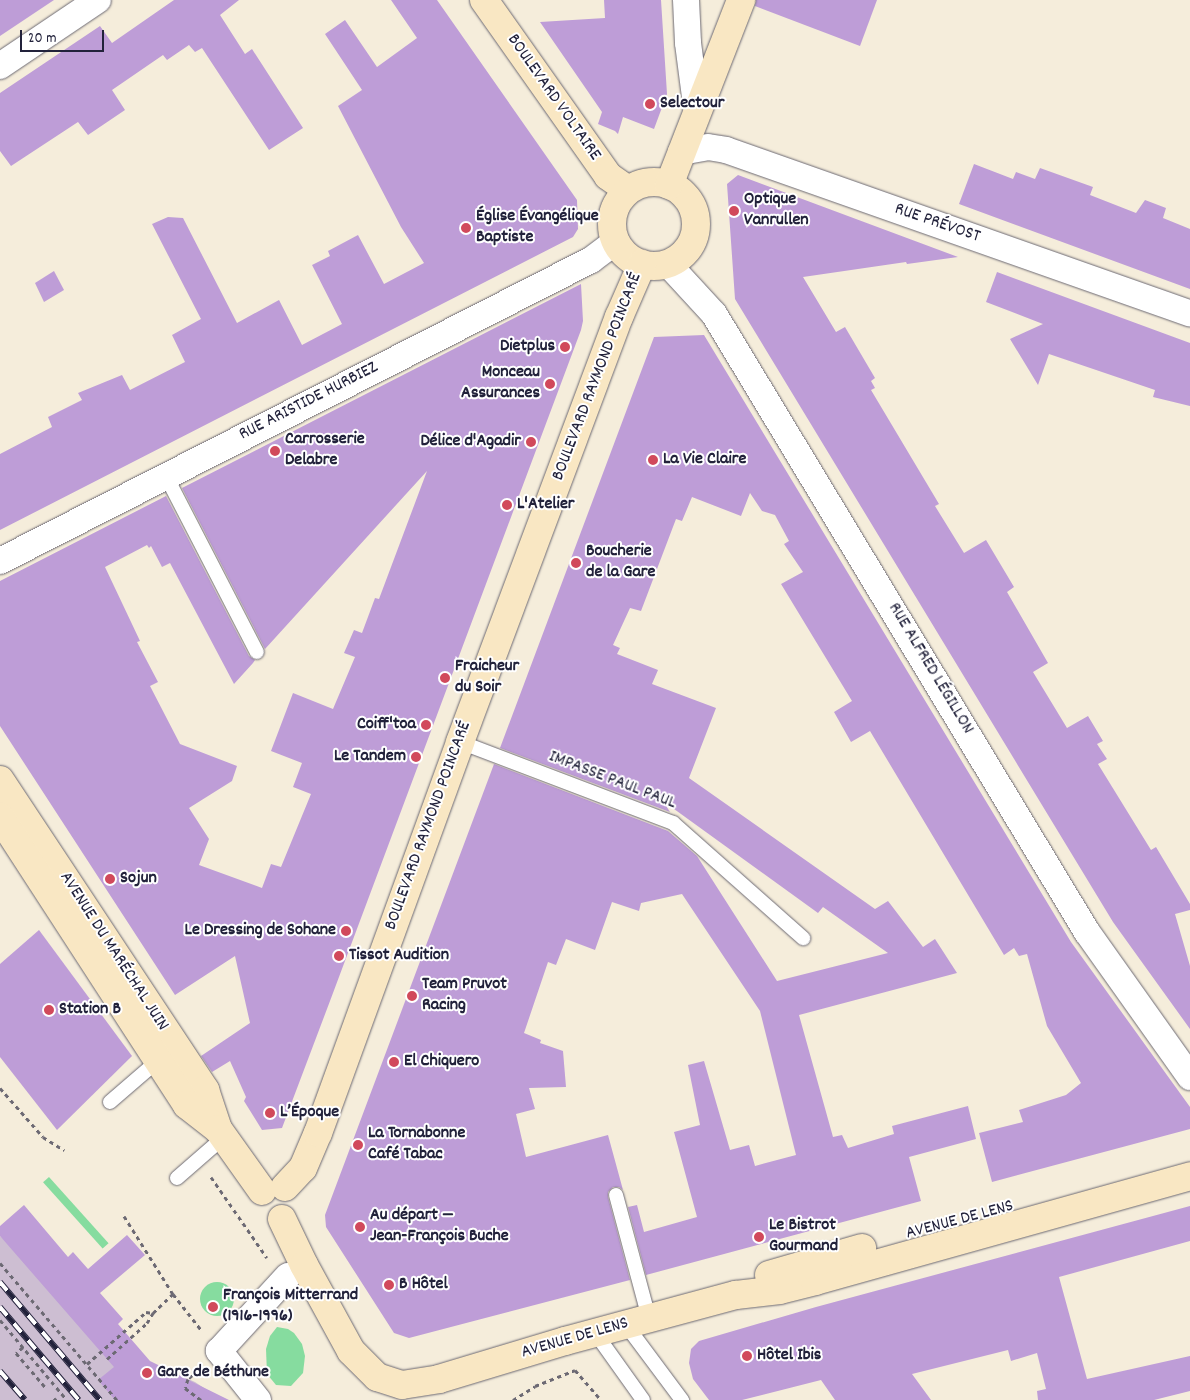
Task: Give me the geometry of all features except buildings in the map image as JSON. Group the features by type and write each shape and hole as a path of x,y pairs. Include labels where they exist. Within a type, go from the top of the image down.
{"main road":[{"name":"BOULEVARD VOLTAIRE","path":"484,0 608,176 628,190"},
{"path":"669,185 740,0"},
{"path":"655,182 669,185 682,192 691,203 695,224 690,245 681,256 655,264 631,259 616,241 612,228 613,213 618,201 628,190 641,184 655,182"},
{"name":"BOULEVARD RAYMOND POINCARÉ","path":"274,1189 303,1168 318,1133 460,742 620,317 655,264"},
{"name":"AVENUE DU MARÉCHAL JUIN","path":"0,780 166,1053"},
{"name":"AVENUE DU MARÉCHAL JUIN","path":"0,817 166,1053 205,1090 221,1133 274,1189"},
{"name":"AVENUE DE LENS","path":"736,1295 775,1272 1190,1159"},
{"name":"AVENUE DE LENS","path":"274,1189 259,1199 260,1208 264,1215 272,1219 282,1219 304,1265 351,1351 378,1377 402,1385 439,1379 736,1295 780,1290 1190,1176"}],"street":[{"path":"0,66 98,0"},
{"path":"686,0 688,43 697,112"},
{"name":"RUE PRÉVOST","path":"681,152 708,147 726,150 1190,313"},
{"name":"RUE ARISTIDE HURBIEZ","path":"0,560 591,260 616,241"},
{"name":"RUE ALFRED LÉGILLON","path":"655,264 714,314 1087,932 1190,1077"},
{"path":"258,1400 218,1351 285,1278"}],"lane":[{"path":"166,476 257,652"},
{"name":"IMPASSE PAUL PAUL","path":"460,742 673,824 803,938"},
{"path":"110,1102 166,1053"},
{"path":"177,1178 199,1159 221,1133"},
{"path":"616,1196 637,1322 682,1400"},
{"path":"596,1334 644,1400"}],"path":[{"path":"0,1088 43,1137 64,1150"},
{"path":"199,1159 285,1278"},
{"path":"124,1216 172,1294 218,1351"},
{"path":"0,1263 117,1400"},
{"path":"107,1359 147,1323 153,1313 172,1294"},
{"path":"87,1364 146,1312 153,1313"},
{"path":"0,1320 68,1400"},
{"path":"23,1347 16,1353 46,1388"},
{"path":"513,1400 535,1386 575,1370 601,1400"},
{"path":"188,1379 184,1388 201,1400"}],"shaded area":[{"path":"0,1236 160,1372 164,1368 195,1382 222,1400 0,1400"}],"green space":[{"path":"49,1177 109,1243 103,1248 43,1182"},
{"path":"217,1282 224,1283 229,1287 233,1292 233,1306 229,1311 224,1315 217,1316 210,1315 205,1311 201,1306 200,1299 201,1292 205,1287 210,1283"},
{"path":"277,1327 288,1329 294,1333 302,1344 305,1356 303,1373 291,1386 276,1385 267,1374 266,1349 270,1336"}],"railway":[{"path":"0,1282 100,1400"},
{"path":"0,1307 79,1400"},
{"path":"0,1371 25,1400"}],"place":[{"name":"Selectour","path":"650,104"},
{"name":"Optique Vanrullen","path":"734,211"},
{"name":"Église Évangélique Baptiste","path":"466,228"},
{"name":"Dietplus","path":"565,347"},
{"name":"Monceau Assurances","path":"550,384"},
{"name":"Délice d'Agadir","path":"531,442"},
{"name":"Carrosserie Delabre","path":"275,451"},
{"name":"La Vie Claire","path":"653,460"},
{"name":"L'Atelier","path":"507,505"},
{"name":"Boucherie de la Gare","path":"576,563"},
{"name":"Fraicheur du Soir","path":"445,678"},
{"name":"Coiff'toa","path":"426,725"},
{"name":"Le Tandem","path":"416,757"},
{"name":"Sojun","path":"110,879"},
{"name":"Le Dressing de Sohane","path":"346,931"},
{"name":"Tissot Audition","path":"339,956"},
{"name":"Team Pruvot Racing","path":"412,996"},
{"name":"Station B","path":"49,1010"},
{"name":"El Chiquero","path":"394,1062"},
{"name":"L’Époque","path":"270,1113"},
{"name":"La Tornabonne Café Tabac","path":"358,1145"},
{"name":"Au départ — Jean-François Buche","path":"360,1227"},
{"name":"Le Bistrot Gourmand","path":"759,1237"},
{"name":"B Hôtel","path":"389,1285"},
{"name":"François Mitterrand (1916-1996)","path":"213,1307"},
{"name":"Hôtel Ibis","path":"747,1356"},
{"name":"Gare de Béthune","path":"147,1373"}]}
